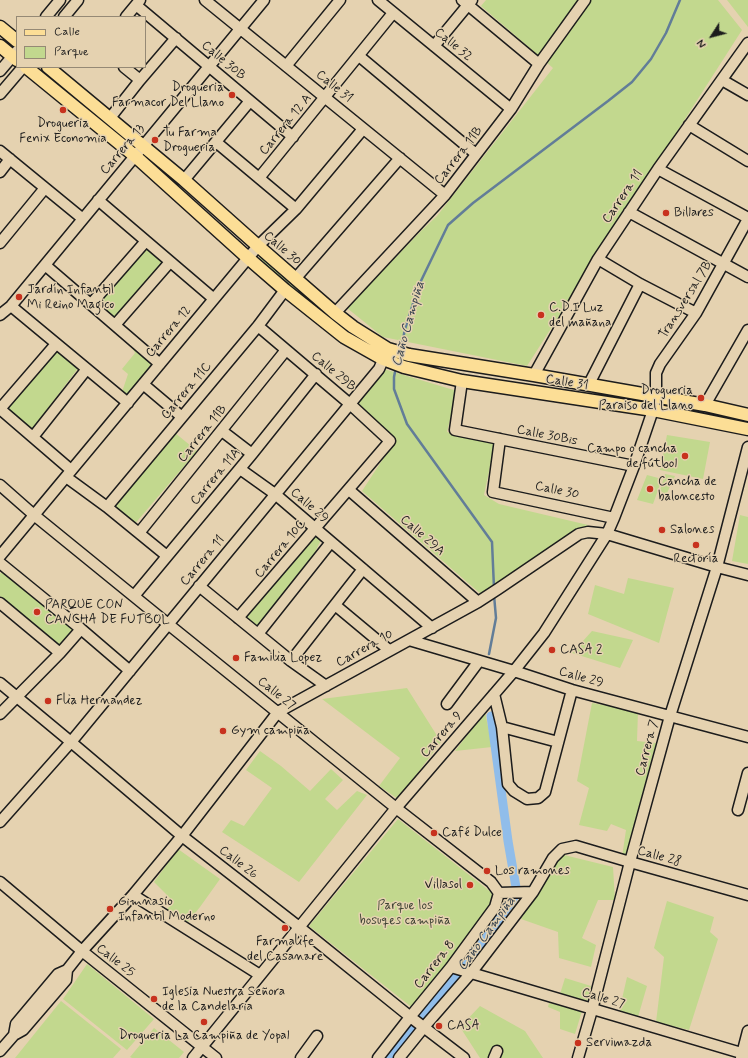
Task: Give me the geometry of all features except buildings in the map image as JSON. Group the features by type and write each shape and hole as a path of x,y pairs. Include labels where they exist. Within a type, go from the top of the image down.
{"main road":[{"path":"0,27 16,40"},
{"path":"0,46 16,55"},
{"name":"Calle 30","path":"26,68 135,156 248,258 344,337 386,354 409,355 534,375"},
{"name":"Calle 30","path":"49,68 184,180 295,279 386,354"},
{"name":"Calle 31","path":"386,354 404,367 462,381 653,410 748,429"},
{"name":"Calle 31","path":"534,375 705,405 748,415"}],"street":[{"path":"47,16 60,0"},
{"path":"65,16 78,0"},
{"name":"Calle 31","path":"205,0 445,195"},
{"name":"Carrera 13","path":"0,315 11,306 264,0"},
{"path":"286,66 340,0"},
{"name":"Calle 32","path":"378,0 511,109"},
{"name":"Carrera 11B","path":"335,313 445,195 511,109 539,64 586,0"},
{"path":"127,16 138,2"},
{"name":"Calle 30B","path":"138,2 176,38 293,137"},
{"path":"434,46 467,2 539,64"},
{"name":"Carrera 12 A","path":"259,178 393,13"},
{"path":"110,118 176,38"},
{"name":"Carrera 11","path":"534,375 598,259 658,169 748,43"},
{"path":"0,71 16,55"},
{"path":"359,56 476,154"},
{"path":"0,94 24,68"},
{"path":"125,68 140,80"},
{"path":"722,80 748,95"},
{"path":"184,180 250,101"},
{"path":"690,125 748,161"},
{"name":"Carrera 12","path":"0,556 258,246 296,209 363,129"},
{"path":"216,142 296,209"},
{"path":"0,151 83,219"},
{"path":"295,279 400,158"},
{"path":"0,172 10,159"},
{"path":"658,169 748,218"},
{"path":"0,243 45,188"},
{"path":"98,200 214,299"},
{"path":"629,212 748,277"},
{"name":"Transversal 7B","path":"656,396 656,374 660,364 696,313 748,218"},
{"path":"91,304 146,241"},
{"path":"598,259 640,284 696,313"},
{"path":"115,325 170,262"},
{"path":"45,265 160,364"},
{"path":"589,384 640,284"},
{"name":"Carrera 11C","path":"107,507 258,326 285,290"},
{"path":"11,306 86,370 128,403"},
{"name":"Calle 29B","path":"258,326 316,374 390,441"},
{"path":"705,405 747,335"},
{"path":"56,344 0,409 33,437 68,474 167,556"},
{"name":"Carrera 11B","path":"139,533 286,350"},
{"name":"Carrera 11","path":"0,822 71,742 130,671 350,404 379,368 386,354"},
{"path":"33,437 86,370"},
{"name":"Carrera 11A","path":"134,596 240,469 316,374"},
{"name":"Calle 30Bis","path":"462,381 455,430 634,466"},
{"path":"143,384 182,417"},
{"name":"Carrera 9","path":"193,1058 396,808 514,671 544,633 608,534 634,466 653,410 656,396"},
{"path":"222,431 252,454"},
{"name":"Calle 30","path":"500,439 493,492 614,518"},
{"name":"Carrera 10C","path":"238,618 390,441"},
{"name":"Carrera 7","path":"578,1058 670,716 717,567 748,447"},
{"name":"Calle 29","path":"240,469 275,494 432,628"},
{"name":"Calle 27","path":"0,485 34,515 168,624 396,808 491,882 499,893"},
{"name":"Calle 29A","path":"349,490 478,602"},
{"name":"Carrera 10","path":"0,1051 14,1035 23,1030 66,980 67,970 82,951 133,895 182,836 278,712 478,602 579,534 588,532 608,534"},
{"path":"608,534 748,575"},
{"path":"258,634 331,542"},
{"path":"0,562 130,671"},
{"path":"291,660 363,569"},
{"path":"199,586 291,660 326,686"},
{"path":"0,603 60,653"},
{"path":"335,605 389,650"},
{"path":"0,714 60,653 81,629"},
{"name":"Calle 29","path":"409,640 572,690 748,737"},
{"path":"447,704 479,661"},
{"name":"Calle 26","path":"0,683 182,836 464,1058"},
{"path":"494,694 502,727 508,784 514,791 527,798 538,798 545,792 572,690"},
{"path":"502,727 558,742"},
{"path":"738,810 748,773"},
{"name":"Calle 28","path":"562,849 576,846 748,895"},
{"name":"Carrera 8","path":"378,1058 412,1018 462,970 533,892 553,858 562,849"},
{"name":"Calle 25","path":"0,882 82,951 216,1058"},
{"path":"499,893 533,892"},
{"name":"Carrera 8","path":"399,1058 462,970 495,907 499,893"},
{"path":"133,895 260,976"},
{"name":"Calle 27","path":"462,970 744,1056"},
{"path":"744,1056 748,1031"},
{"path":"301,1058 317,1036"}],"green space":[{"path":"486,0 718,0 742,30 527,366 383,337 347,308 437,216 553,68 481,6"},
{"path":"727,0 748,0 748,27"},
{"path":"143,246 165,265 115,323 93,304"},
{"path":"261,256 379,349 377,351 341,328 258,259"},
{"path":"130,344 153,362 128,395 122,392 128,374 122,369 135,353"},
{"path":"55,348 79,367 32,429 7,410"},
{"path":"384,369 457,391 447,432 495,443 484,495 499,504 588,525 482,595 362,491 396,439 355,405"},
{"path":"174,432 197,451 133,526 111,509"},
{"name":"Campo o cancha de fútbol","path":"667,435 710,442 703,479 660,470"},
{"path":"665,474 675,476 667,493 664,494 660,490"},
{"name":"Cancha de baloncesto","path":"647,475 662,479 653,504 637,500"},
{"path":"740,515 748,517 748,564 732,561"},
{"path":"314,534 321,540 312,558 259,627 245,616"},
{"name":"PARQUE CON CANCHA DE FUTBOL","path":"3,570 74,628 58,646 0,596 0,574"},
{"path":"628,578 674,588 659,643 588,614 595,585 624,594"},
{"path":"592,631 633,640 620,668 572,653"},
{"path":"407,688 441,742 398,799 379,786 400,758 322,699"},
{"path":"592,703 638,711 637,741 656,743 625,857 622,857 626,830 611,824 607,831 579,825 589,788 577,781"},
{"path":"485,712 492,747 455,751"},
{"path":"260,751 281,766 310,791 331,769 343,780 325,799 337,810 357,791 367,795 299,882 222,832 231,820 244,826 272,788 246,770"},
{"name":"Parque los bosuqes campiña","path":"398,819 501,900 414,1009 309,926"},
{"path":"178,849 220,879 188,922 166,910 174,902 154,882"},
{"path":"560,854 613,867 615,900 598,900 582,938 596,945 591,967 559,958 558,932 521,919"},
{"path":"667,901 714,917 710,932 718,939 689,1030 656,1022 664,957 654,948"},
{"path":"87,964 154,1019 127,1050 63,999"},
{"path":"627,977 647,986 637,1018 619,1012"},
{"path":"565,978 591,986 586,1006 560,994"},
{"path":"61,1001 121,1049 113,1058 15,1058"},
{"path":"549,1003 582,1011 575,1034 560,1029 560,1012 548,1007"},
{"path":"480,1006 525,1031 543,1058 480,1058 460,1027"},
{"path":"154,1028 184,1052 179,1058 130,1057"}],"waterway":[{"name":"Caño Campiña","path":"401,349 405,329 419,285 448,225 473,203 632,82 651,59 666,33 680,0"},
{"name":"Caño Campiña","path":"396,367 394,389 407,424 492,542 494,588"},
{"name":"Caño Campiña","path":"489,654 496,618 494,595"},
{"name":"Caño Campiña","path":"389,1058 469,962 517,893 508,841 491,716"}],"place":[{"name":"Drogueria Farmacor Del Llano","path":"232,95"},
{"name":"Drogueria Fenix Economia","path":"63,110"},
{"name":"Tu Farma Drogueria","path":"155,140"},
{"name":"Billares","path":"666,213"},
{"name":"Jardín Infantil Mi Reino Magico","path":"19,297"},
{"name":"C.D.I Luz del mañana","path":"541,315"},
{"name":"Drogueria Paraiso del Llano","path":"701,398"},
{"name":"Campo o cancha de fútbol","path":"685,456"},
{"name":"Cancha de baloncesto","path":"650,489"},
{"name":"Salones","path":"662,530"},
{"name":"Rectoría","path":"696,545"},
{"name":"PARQUE CON CANCHA DE FUTBOL","path":"37,612"},
{"name":"CASA 2","path":"552,650"},
{"name":"Familia Lopez","path":"236,658"},
{"name":"Flia Hernandez","path":"48,701"},
{"name":"Gym campiña","path":"223,731"},
{"name":"Café Dulce","path":"434,833"},
{"name":"Los ramones","path":"487,871"},
{"name":"Villasol","path":"470,885"},
{"name":"Gimnasio Infantil Moderno","path":"110,909"},
{"name":"Farmalife del Casanare","path":"285,928"},
{"name":"Iglesia Nuestra Señora de la Candelaria","path":"154,999"},
{"name":"Drogueria La Campiña de Yopal","path":"204,1022"},
{"name":"CASA","path":"439,1026"},
{"name":"Servimazda","path":"578,1043"}]}
